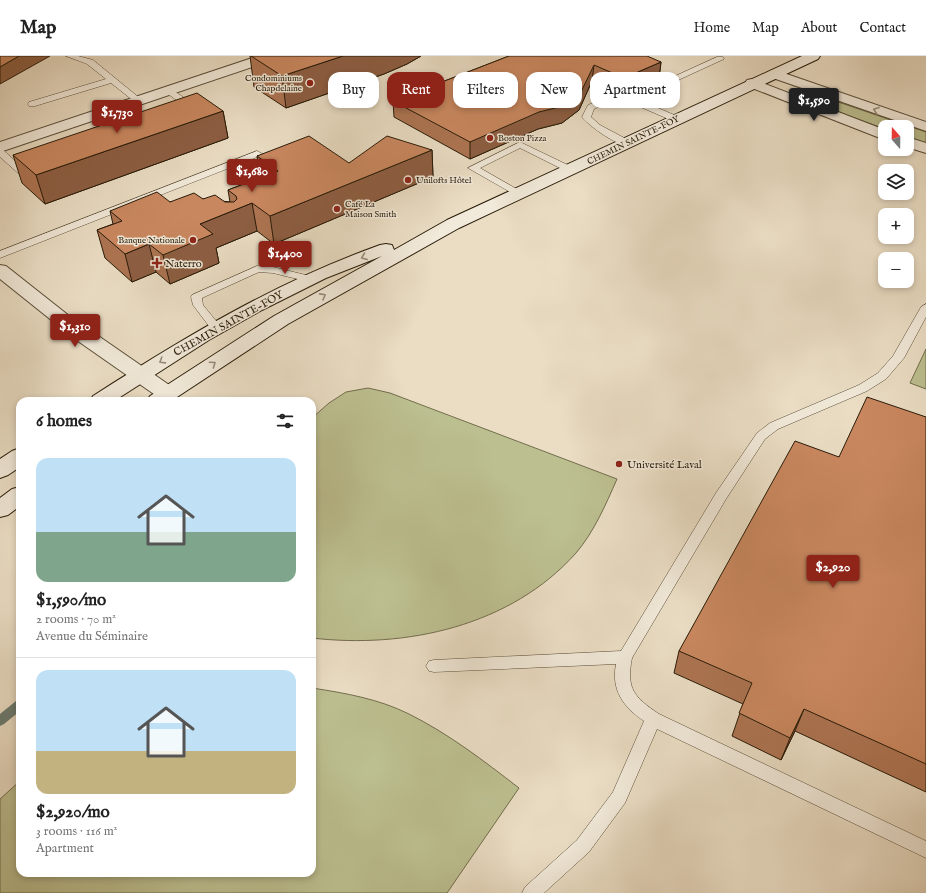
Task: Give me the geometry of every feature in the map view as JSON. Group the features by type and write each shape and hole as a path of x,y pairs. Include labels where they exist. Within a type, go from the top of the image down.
{"main road":[{"path":"0,147 271,56"},
{"name":"CHEMIN SAINTE-FOY","path":"106,397 140,374 216,328 310,279 453,224 571,170 752,83 813,56"},
{"path":"775,74 926,127"},
{"path":"752,83 878,132"},
{"path":"914,144 926,148"},
{"name":"CHEMIN SAINTE-FOY","path":"163,397 281,320 453,224"},
{"path":"0,270 35,300 140,374 163,397"},
{"path":"0,470 16,459"},
{"path":"0,509 16,498"}],"lane":[{"path":"70,56 90,62 138,100"},
{"path":"680,77 720,59"},
{"path":"32,104 111,80"},
{"path":"168,90 197,111 183,116"},
{"path":"590,108 586,117 597,127 628,143"},
{"path":"650,108 676,120"},
{"path":"519,194 473,168 520,145 571,170"},
{"path":"0,152 21,171 42,164"},
{"path":"0,255 181,189 257,154 280,166"},
{"path":"216,328 198,305 196,297 257,269 273,270 310,279"},
{"path":"926,307 898,358 882,376 864,388 774,426 760,436 720,496 625,657 621,674 622,687 628,698 639,710 653,719 926,850"},
{"path":"434,666 625,657"},
{"path":"531,893 583,846 618,797 653,719"}],"green space":[{"path":"806,91 891,120 878,120 878,126 798,95"},
{"path":"914,128 926,132 926,143 914,139"},
{"path":"926,349 926,389 910,383"},
{"path":"368,388 390,393 617,479 599,518 576,553 550,578 521,599 489,615 455,627 420,635 384,640 316,638 316,414 329,403 346,392"},
{"path":"316,689 374,700 409,714 452,739 519,788 447,893 0,893 0,799 16,785 16,877 316,877"}],"building":[{"path":"0,56 19,56 0,67"},
{"path":"251,56 343,56 282,76"},
{"path":"509,56 647,56 661,62 638,72 610,72 594,65 582,90 582,72 526,72 526,108 555,108 539,112 470,142 406,108 445,108 445,81 453,78 453,108 518,108 518,72 468,72"},
{"path":"197,93 223,111 36,175 13,155"},
{"path":"309,136 349,163 387,136 432,150 270,216 252,203 200,224 213,234 163,255 149,244 125,254 97,230 122,221 110,211 157,192 170,202 194,193 203,199 215,195 225,202 234,202 237,199 236,196 228,190 278,171 257,156"},
{"path":"867,397 926,417 926,764 804,709 790,738 739,713 752,683 679,651 795,441 839,457"}],"waterway":[{"path":"0,721 16,707"}],"place":[{"name":"Condominiums Chapdelaine","path":"310,83"},
{"name":"Boston Pizza","path":"490,138"},
{"name":"Unilofts Hôtel","path":"408,180"},
{"name":"Café La Maison Smith","path":"337,209"},
{"name":"Banque Nationale","path":"193,240"},
{"name":"Naterro","path":"157,263"},
{"name":"Université Laval","path":"619,464"}]}
